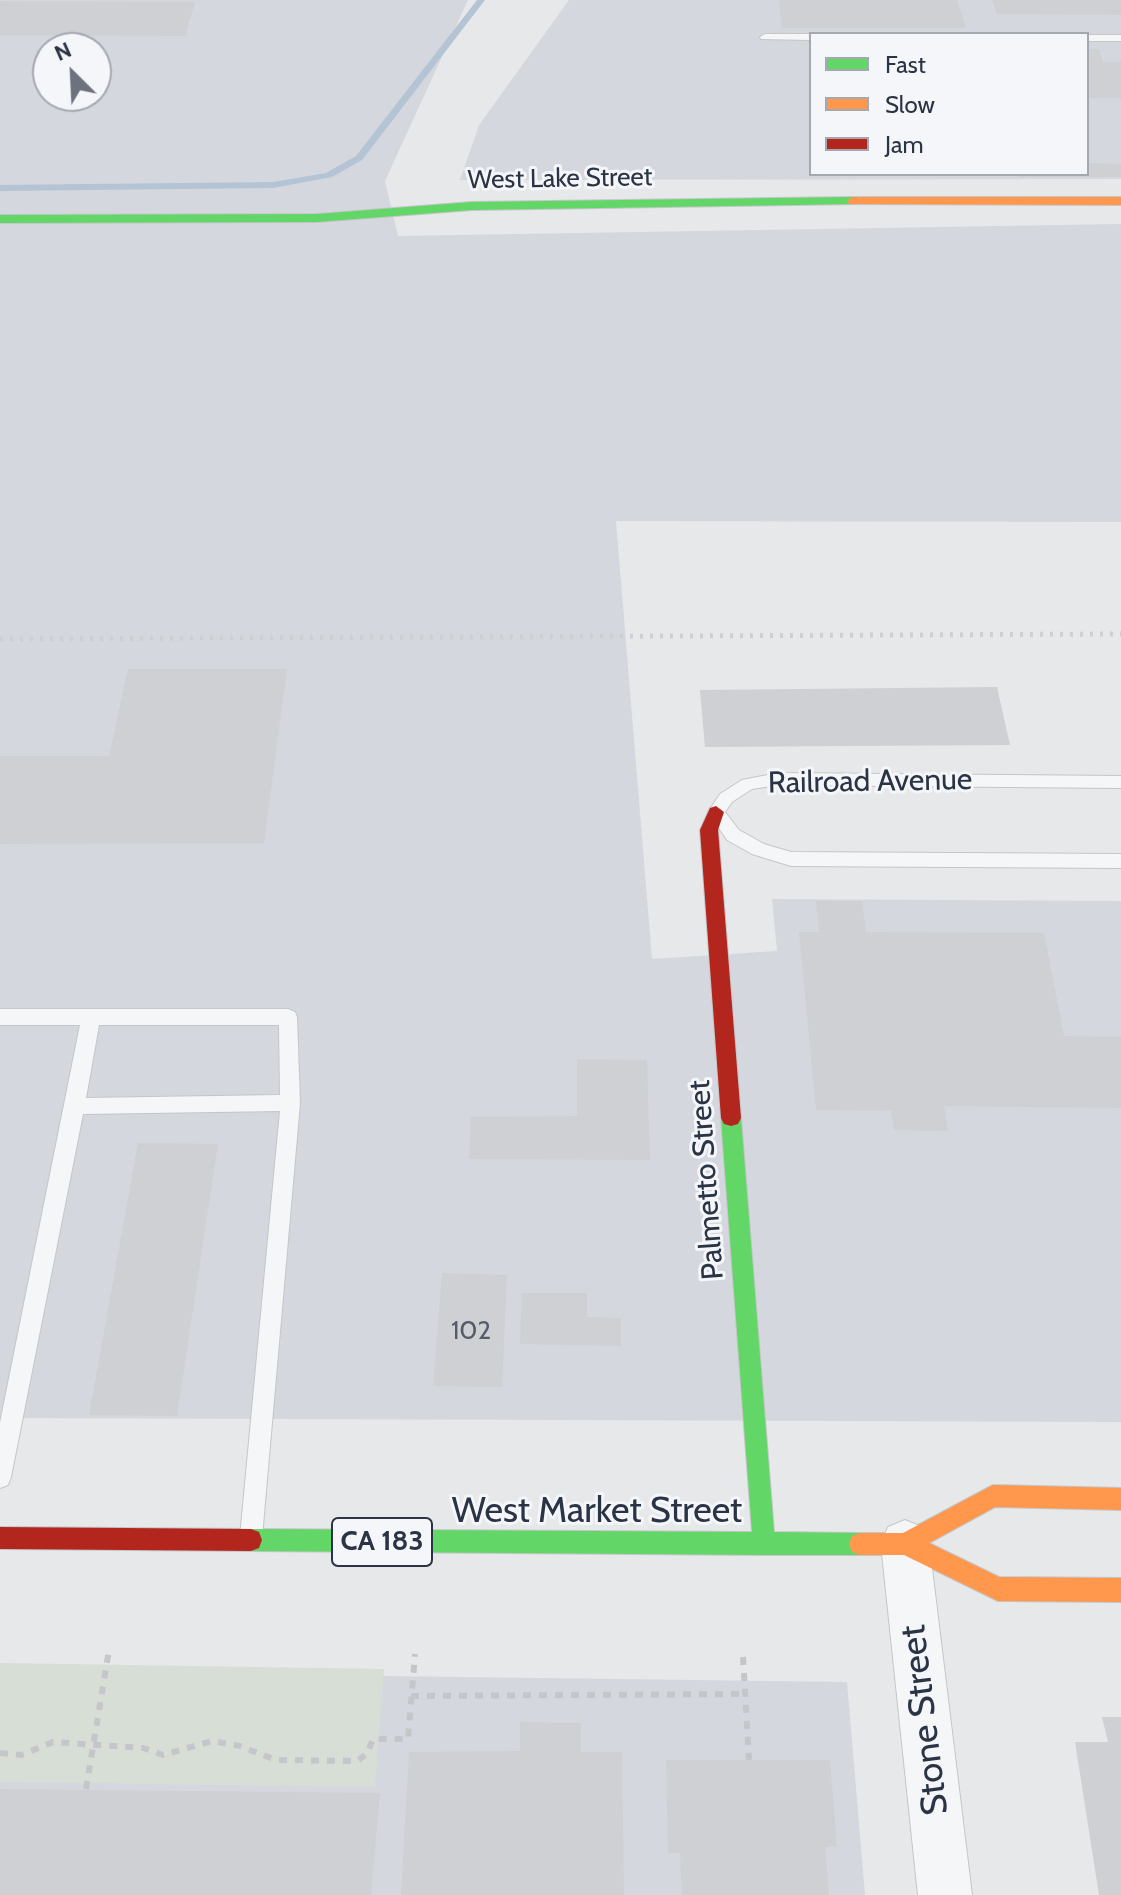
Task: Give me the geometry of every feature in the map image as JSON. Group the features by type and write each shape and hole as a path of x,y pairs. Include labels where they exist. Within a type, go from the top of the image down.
{"street":[{"name":"West Lake Street","path":"0,219 317,218 472,206 722,201 1121,201"},
{"name":"Palmetto Street","path":"716,812 709,830 764,1544"},
{"name":"West Market Street","path":"905,1544 993,1496 1121,1499"},
{"name":"West Market Street","path":"0,1538 905,1544 998,1589 1121,1590"},
{"name":"Stone Street","path":"905,1544 945,1895"}],"lane":[{"path":"765,37 809,37"},
{"path":"1089,38 1121,38"},
{"name":"Railroad Avenue","path":"716,812 726,798 748,784 778,779 1121,782"},
{"path":"716,812 733,835 758,849 791,859 1121,861"},
{"path":"0,1017 288,1017 290,1103 251,1540"},
{"path":"0,1477 91,1017"},
{"path":"75,1106 290,1103"}],"path":[{"path":"86,1789 109,1650"},
{"path":"0,1753 21,1755 53,1742 143,1748 163,1755 212,1741 240,1746 276,1760 357,1761 367,1754 373,1739 408,1739 415,1654"},
{"path":"743,1657 749,1760"},
{"path":"411,1696 745,1694"}],"shaded area":[{"path":"0,0 468,0 385,181 398,236 1121,224 1121,522 616,521 652,959 777,951 772,899 1121,901 1121,1422 0,1418"},
{"path":"569,0 1121,0 1121,179 460,180 479,125"},
{"path":"0,1663 384,1669 375,1787 0,1782"},
{"path":"0,1671 847,1682 865,1895 0,1895"}],"building":[{"path":"779,0 957,0 966,28 782,28"},
{"path":"992,0 1121,0 1121,15 997,14"},
{"path":"0,1 195,2 185,36 112,36 112,32 0,35"},
{"path":"1089,49 1099,49 1103,62 1121,62 1121,98 1089,98"},
{"path":"1089,163 1121,164 1121,177 1018,177 1089,176"},
{"path":"128,669 287,669 264,843 0,844 0,756 109,756"},
{"path":"997,687 1010,745 705,747 700,690"},
{"path":"816,901 862,901 866,932 1044,933 1064,1036 1121,1037 1121,1108 944,1106 948,1131 894,1130 891,1111 816,1110 799,932 819,932"},
{"path":"577,1059 647,1060 650,1160 469,1159 471,1117 577,1116"},
{"path":"138,1143 218,1144 177,1416 89,1415"},
{"path":"442,1273 507,1275 502,1387 433,1386"},
{"path":"522,1293 587,1293 587,1317 621,1318 621,1346 520,1344"},
{"path":"1102,1717 1121,1717 1121,1895 1099,1895 1075,1742 1108,1742"},
{"path":"520,1722 581,1723 581,1752 622,1752 624,1895 401,1895 409,1752 520,1751"},
{"path":"666,1760 830,1760 837,1846 825,1847 829,1895 682,1895 680,1853 668,1853"},
{"path":"0,1789 380,1793 371,1895 0,1895"}],"waterway":[{"path":"0,188 273,185 329,175 359,158 481,0"}],"railway":[{"path":"0,639 1121,634"}],"traffic: fast":[{"path":"0,219 317,218 472,206 853,201"},
{"path":"731,1118 764,1544"},
{"path":"251,1540 860,1544"}],"traffic: slow":[{"path":"853,201 1121,201"},
{"path":"905,1544 993,1496 1121,1499"},
{"path":"860,1544 905,1544 998,1589 1121,1590"}],"traffic: jam":[{"path":"716,812 709,830 731,1118"},
{"path":"0,1538 251,1540"}]}
